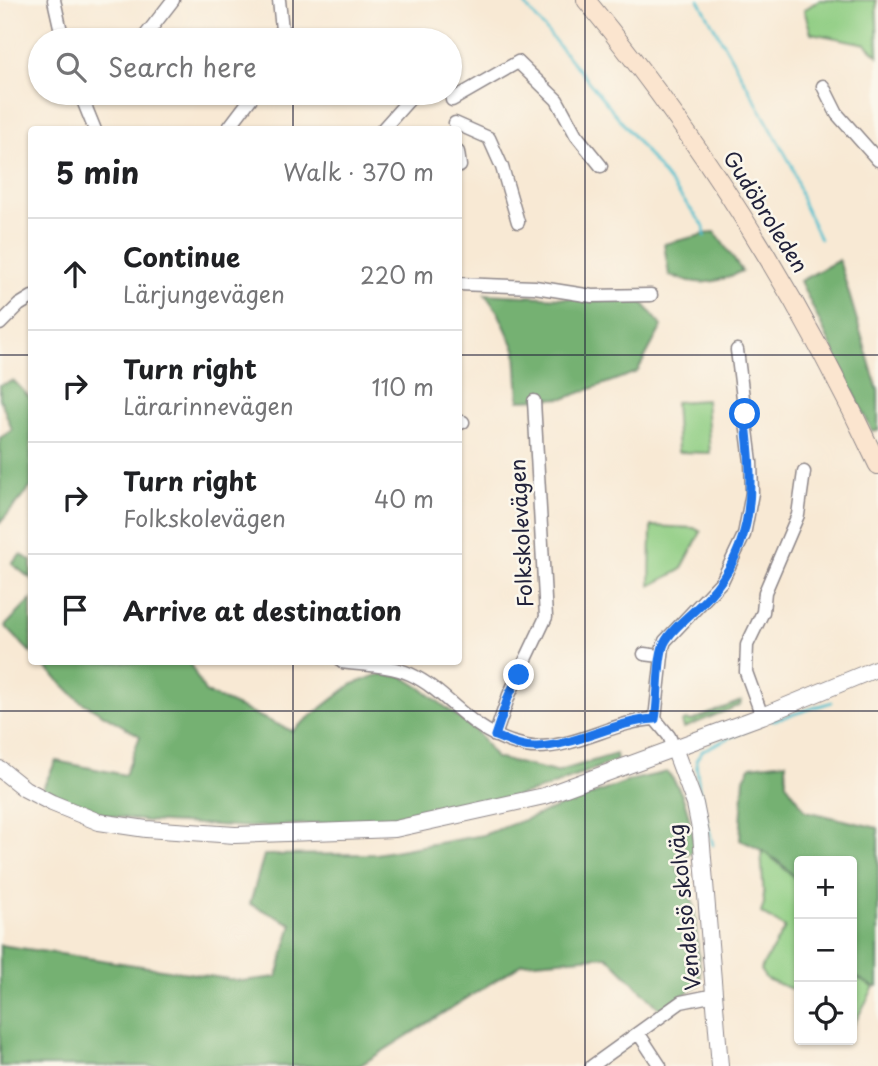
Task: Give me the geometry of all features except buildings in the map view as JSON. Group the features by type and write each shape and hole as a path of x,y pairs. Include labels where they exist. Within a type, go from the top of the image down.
{"main road":[{"name":"Gudöbroleden","path":"586,0 679,122 750,227 813,334 878,465"}],"street":[{"path":"54,0 60,28"},
{"path":"151,28 173,0"},
{"path":"279,0 282,28"},
{"path":"462,90 518,62 557,100 576,135 601,166"},
{"path":"823,86 837,114 878,160"},
{"path":"85,105 93,126"},
{"path":"230,126 246,105"},
{"path":"386,126 404,105"},
{"path":"452,105 456,126"},
{"path":"462,128 489,138 502,167 518,222"},
{"path":"462,284 535,287 592,296 651,295"},
{"path":"0,324 28,299"},
{"path":"674,748 655,719 660,656 665,640 722,581 744,535 752,493 751,462 737,350"},
{"name":"Folkskolevägen","path":"495,736 509,695 546,618 534,401"},
{"path":"762,716 746,672 747,645 764,611 760,588 798,515 804,472"},
{"path":"644,654 660,656"},
{"path":"858,674 878,661"},
{"path":"367,665 407,673 424,682 467,719 495,736 536,748 637,720 655,719"},
{"path":"0,769 25,789 99,822 146,829 234,835 395,829 544,796 762,716 858,674 878,668"},
{"name":"Vendelsö skolväg","path":"674,748 695,804 701,834 720,1066"},
{"path":"592,1066 681,1002 715,995"},
{"path":"639,1034 660,1066"}],"green space":[{"path":"819,0 876,0 878,56 866,44 811,33 804,10"},
{"path":"715,232 742,271 706,282 689,281 669,275 664,244"},
{"path":"839,260 878,391 878,430 872,431 800,281"},
{"path":"485,294 642,302 662,326 637,372 566,398 519,400 516,351 498,312"},
{"path":"14,381 28,396 28,490 0,523 0,438 12,430 0,398 0,385"},
{"path":"706,400 710,453 678,452 675,402"},
{"path":"651,526 694,528 701,532 681,570 650,586"},
{"path":"21,554 28,559 28,577 12,564"},
{"path":"28,603 28,650 5,626"},
{"path":"43,665 191,665 205,692 292,731 351,685 377,675 402,676 477,732 496,758 556,772 616,754 617,760 546,788 470,809 375,821 249,827 146,821 97,814 42,790 56,761 125,775 140,736 80,701"},
{"path":"741,701 740,705 684,728 682,722 685,720 691,721"},
{"path":"786,762 786,783 806,811 878,828 878,986 874,987 857,978 857,856 794,856 794,878 766,853 740,840 744,778 751,766"},
{"path":"667,772 683,799 696,851 674,861 694,905 701,983 661,1010 607,956 523,963 359,1066 0,1066 0,945 242,981 277,977 292,924 250,904 264,855 376,854 483,835 632,780"},
{"path":"761,848 794,877 794,990 766,979 760,970 785,928 761,913 764,903"},
{"path":"857,978 874,987 857,1019"}],"waterway":[{"path":"521,0 704,226 705,236"},
{"path":"699,0 792,166 803,203 820,239"},
{"path":"772,721 832,702"},
{"path":"713,845 699,788 696,760 703,750 749,729"}],"route":[{"path":"519,675 495,736 518,744 536,748 637,720 655,719 660,656 665,640 722,581 744,535 752,493 745,414"}]}
